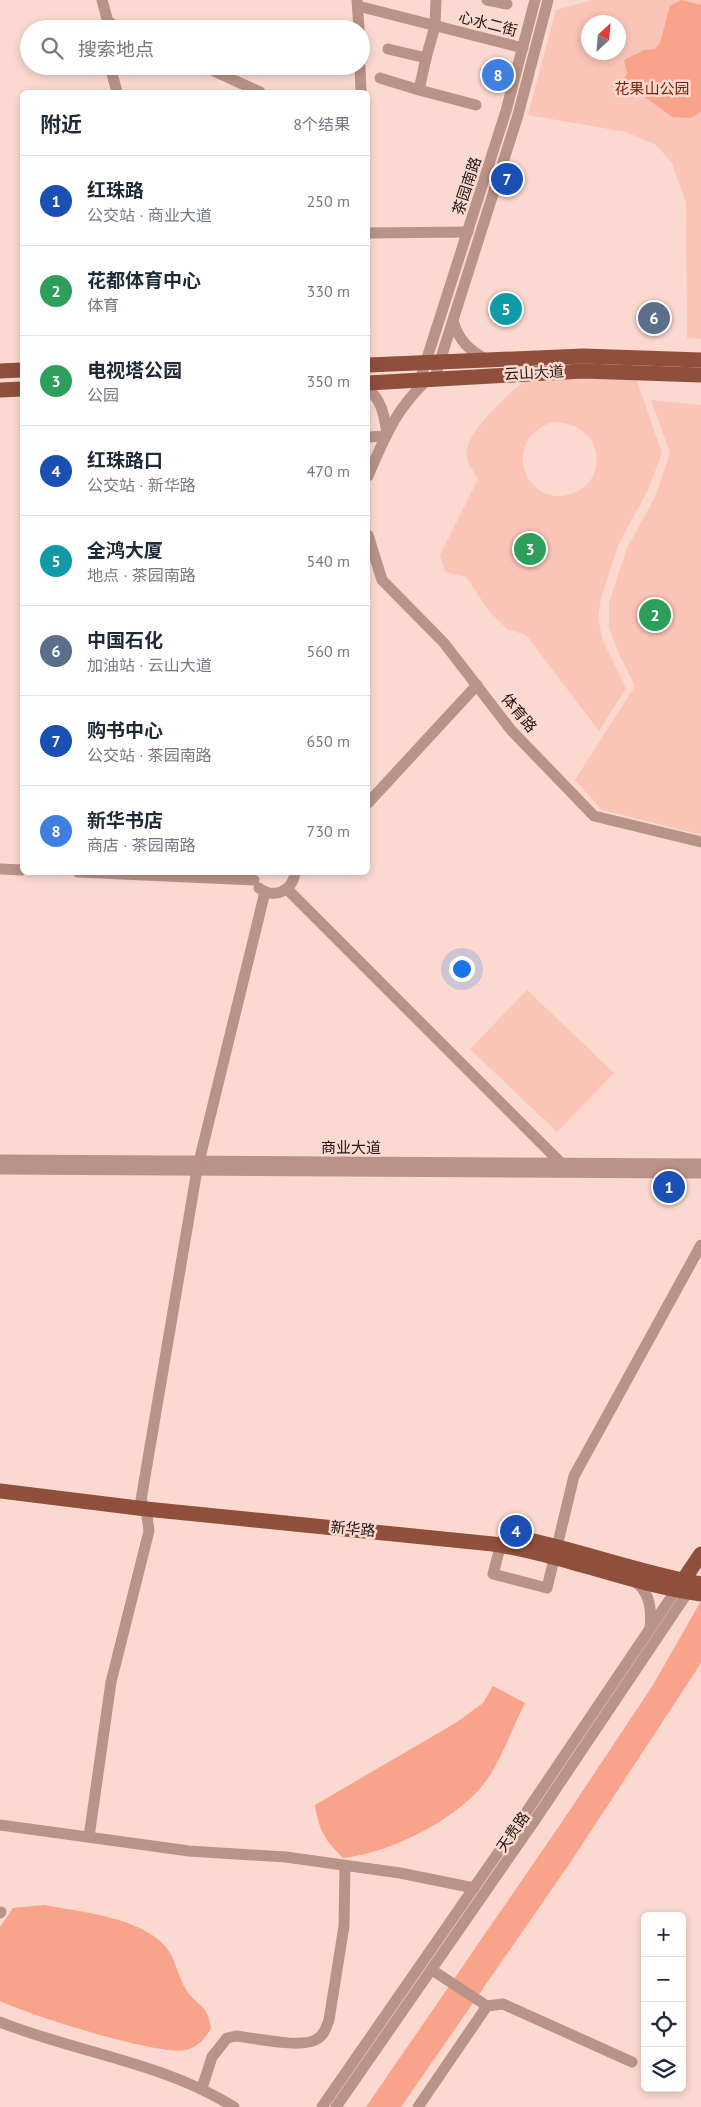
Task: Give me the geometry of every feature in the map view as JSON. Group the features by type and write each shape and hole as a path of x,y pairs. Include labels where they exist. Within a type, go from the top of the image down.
{"main road":[{"name":"云山大道","path":"370,365 583,356 701,360"},
{"path":"0,370 20,370"},
{"name":"云山大道","path":"370,383 583,371 701,375"},
{"path":"0,380 20,380"},
{"path":"0,390 20,390"},
{"path":"0,397 20,398"},
{"name":"新华路","path":"0,1482 143,1504"},
{"name":"新华路","path":"0,1491 502,1540 555,1551 692,1585"},
{"name":"新华路","path":"555,1551 632,1580 692,1585"},
{"name":"天贵路","path":"692,1585 701,1554"}],"street":[{"path":"102,0 107,20"},
{"path":"419,90 435,26 436,0"},
{"path":"488,0 507,4"},
{"name":"茶园南路","path":"427,380 468,232 506,111 535,0"},
{"name":"茶园南路","path":"433,363 453,321 518,115 548,0"},
{"path":"357,3 358,20"},
{"name":"心水二街","path":"357,3 435,26 523,48"},
{"path":"388,49 426,58"},
{"path":"112,75 116,90"},
{"path":"223,75 256,90"},
{"path":"360,75 361,90"},
{"path":"380,78 476,105"},
{"path":"370,233 468,232"},
{"path":"453,321 457,334 464,344 487,360"},
{"path":"370,471 394,417 408,398 427,380"},
{"path":"370,390 377,398 384,418 386,435"},
{"path":"370,437 386,435"},
{"name":"体育路","path":"370,541 382,580 444,643 511,730 594,816 701,842"},
{"path":"370,801 477,685"},
{"path":"0,869 20,870"},
{"path":"205,875 253,876 265,892 277,894 287,889 292,883 294,875"},
{"path":"287,889 567,1168"},
{"path":"89,1837 111,1682 149,1532 143,1504 198,1166 265,892"},
{"name":"商业大道","path":"0,1160 198,1166"},
{"name":"商业大道","path":"567,1168 701,1164"},
{"name":"商业大道","path":"0,1169 198,1166 567,1168 701,1173"},
{"path":"502,1540 493,1574 547,1588 574,1476 701,1245"},
{"path":"632,1580 645,1590 648,1597 650,1630"},
{"name":"天贵路","path":"322,2107 650,1630 692,1585"},
{"name":"天贵路","path":"336,2107 432,1970 692,1585"},
{"path":"0,1826 189,1851 286,1857 400,1873 474,1888"},
{"path":"202,2088 212,2057 227,2038 236,2036 298,2043 311,2042 325,2032 329,2020 344,1926 345,1866"},
{"path":"432,1970 483,2004 503,2004 632,2062"},
{"path":"418,2107 483,2004"},
{"path":"0,2022 38,2036 173,2076 202,2088 234,2107"}],"green space":[{"name":"花果山公园","path":"592,0 701,0 701,339 687,338 686,203 672,163 656,145 626,132 528,115 556,10"},
{"path":"535,372 634,373 662,453 648,490 619,543 601,598 598,619 603,641 626,688 599,731 526,635 507,629 489,611 466,577 445,572 440,555 478,479 467,458 467,447 481,423 504,399","holes":["553,422 571,425 586,434 595,448 597,457 595,471 587,484 578,491 561,496 546,494 534,485 526,473 523,459 526,445 535,432"]},
{"path":"651,400 701,405 701,835 602,810 575,780 635,686 609,628 609,603 627,548 655,497 670,453"},
{"path":"527,990 614,1073 557,1132 470,1049"}],"shaded area":[{"path":"681,0 701,5 701,112 690,118 672,117 623,81 627,73 624,60 644,50 655,49 660,43 670,6"},
{"path":"701,1601 701,1663 572,1860 401,2107 366,2107 566,1816 653,1685"},
{"path":"493,1686 525,1703 495,1767 478,1790 463,1805 445,1818 404,1841 362,1855 343,1858 324,1834 315,1805 457,1722 483,1703"},
{"path":"44,1905 109,1917 126,1922 155,1937 169,1951 189,1994 207,2013 211,2028 204,2039 198,2045 186,2050 149,2047 93,2033 0,2001 0,1927 13,1908"}],"place":[{"name":"新华书店","path":"498,75"},
{"name":"购书中心","path":"507,179"},
{"name":"全鸿大厦","path":"506,309"},
{"name":"中国石化","path":"654,318"},
{"name":"电视塔公园","path":"530,549"},
{"name":"花都体育中心","path":"655,615"},
{"name":"红珠路","path":"669,1187"},
{"name":"红珠路口","path":"516,1531"}]}
